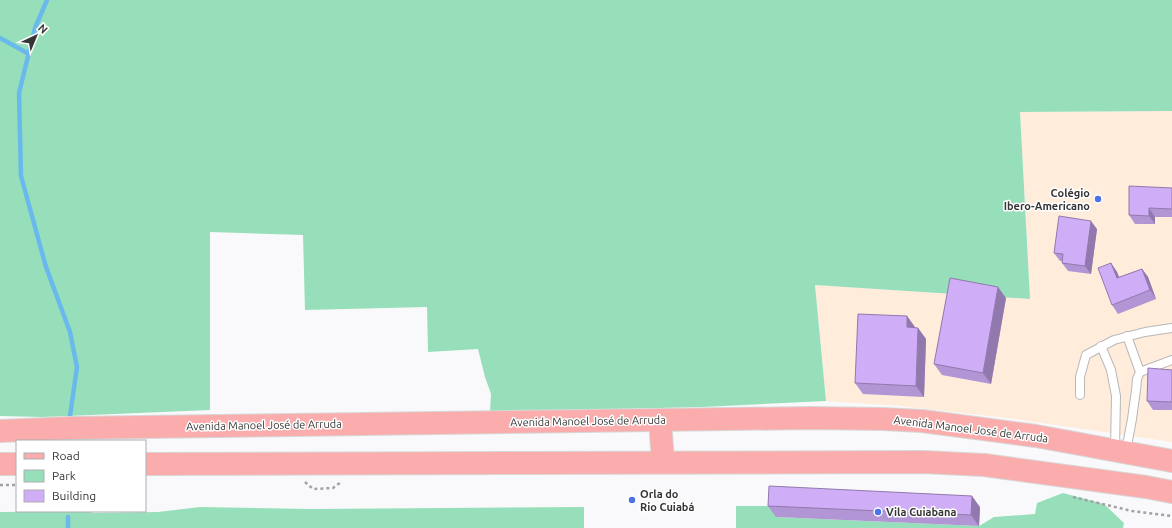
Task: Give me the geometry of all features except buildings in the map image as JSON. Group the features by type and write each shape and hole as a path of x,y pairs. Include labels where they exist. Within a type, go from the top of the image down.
{"main road":[{"name":"Avenida Manoel José de Arruda","path":"0,431 69,428 810,418 883,419 922,421 1036,436 1172,461"},
{"path":"660,420 663,462"},
{"path":"146,464 908,462 984,465 1139,486 1172,492"},
{"path":"0,464 16,464"}],"lane":[{"path":"1080,395 1080,377 1086,355 1114,340 1145,332 1172,328"},
{"path":"1127,336 1140,372"},
{"path":"1101,346 1111,370 1116,396 1120,451"},
{"path":"1120,451 1132,419 1136,378 1140,372 1172,360"}],"path":[{"path":"0,485 16,485"}],"shaded area":[{"name":"Colégio Ibero-Americano","path":"1172,111 1172,442 1015,419 900,406 826,401 815,285 1030,299 1020,112"}],"green space":[{"path":"0,0 1172,0 1172,111 1020,112 1030,299 815,285 826,401 703,407 490,412 491,394 478,349 428,352 427,307 305,310 303,235 210,232 210,410 43,417 0,416"},
{"path":"1063,493 1104,504 1124,523 1123,528 736,528 736,506 777,506 776,517 979,526 994,517 1035,514 1037,503"},
{"path":"200,507 310,509 584,507 584,528 0,528 0,512 158,512"}],"waterway":[{"path":"47,0 35,28 19,93 21,176 46,267 70,332 77,367 70,416"},
{"path":"0,38 29,54"},
{"path":"68,517 68,528"}],"place":[{"name":"Colégio Ibero-Americano","path":"1098,199"},
{"name":"Orla do Rio Cuiabá","path":"632,500"},
{"name":"Vila Cuiabana","path":"878,512"}]}
